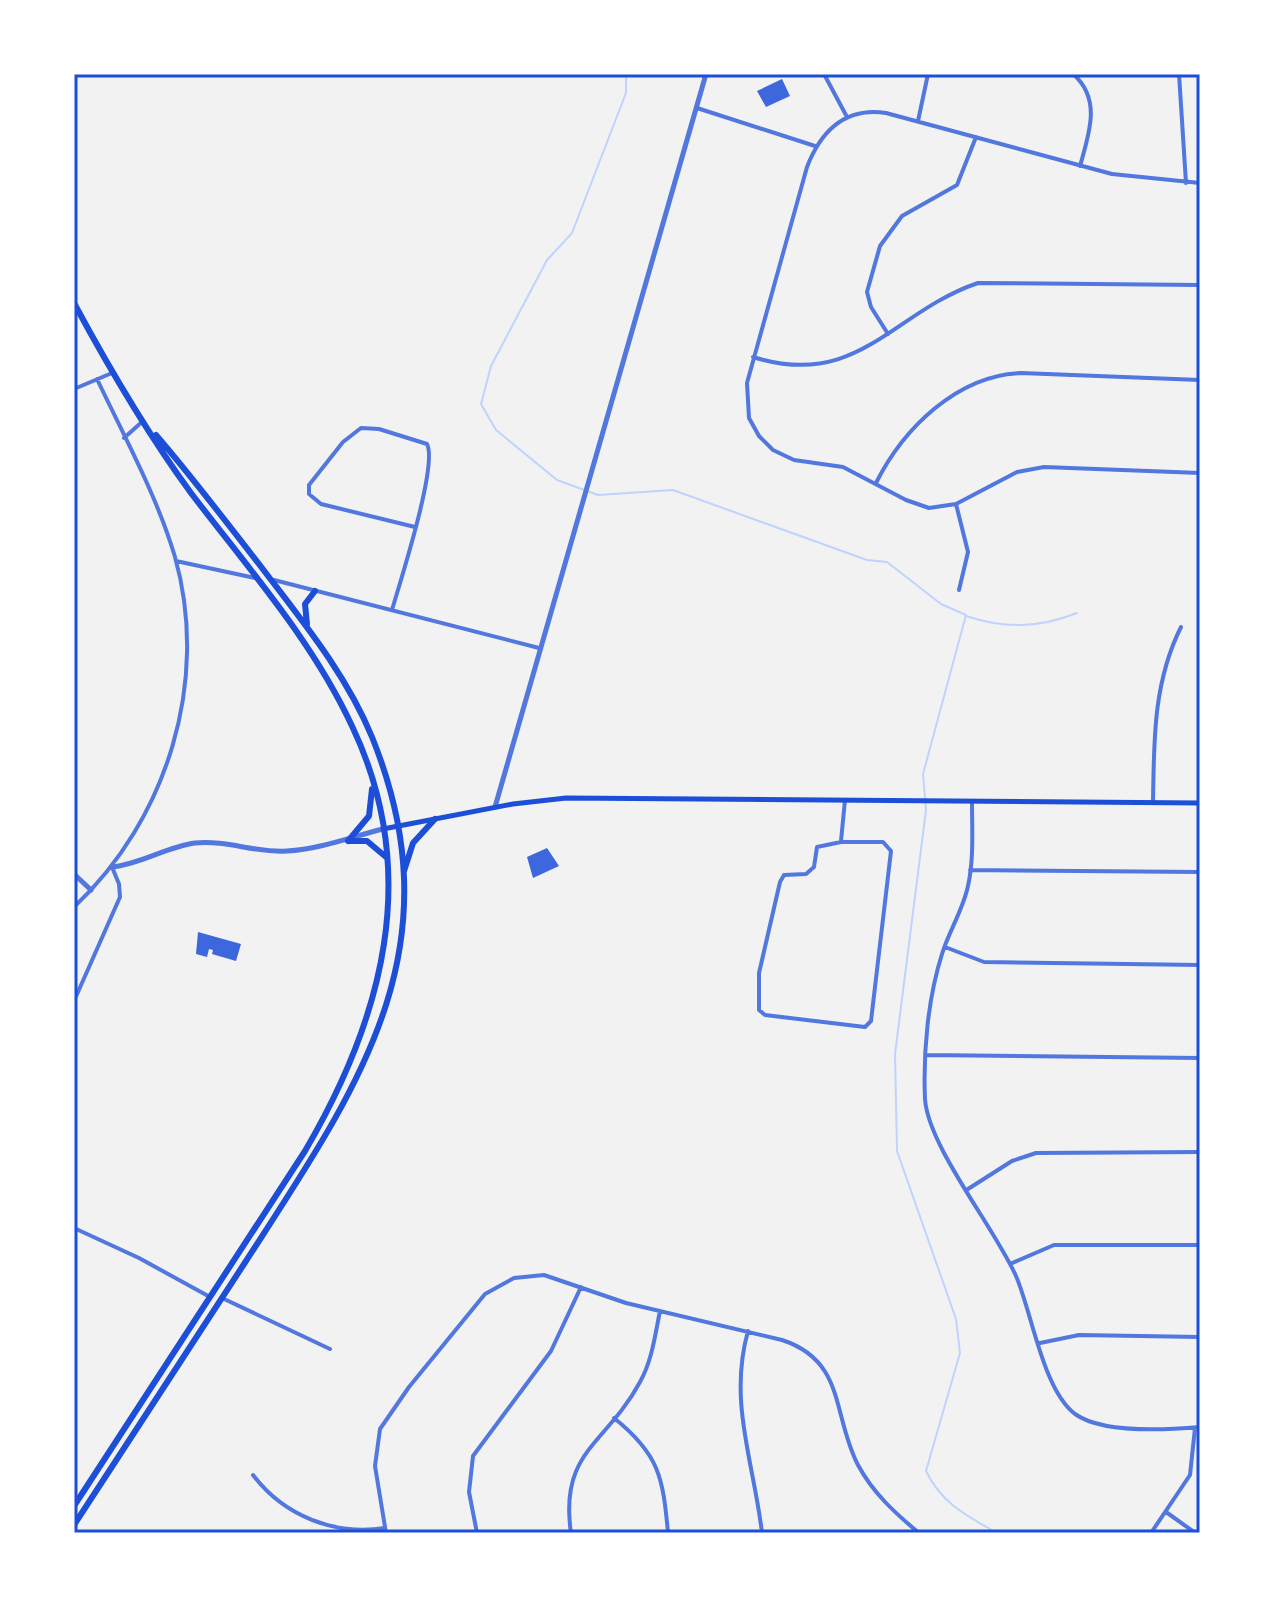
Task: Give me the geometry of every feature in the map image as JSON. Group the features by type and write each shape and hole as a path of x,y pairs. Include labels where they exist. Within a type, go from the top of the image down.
{"main road":[{"path":"74,303 112,373 190,492 257,578 337,697 370,773 387,858 385,950 361,1039 312,1139 74,1506"},
{"path":"74,1525 334,1123 371,1052 393,983 400,935 403,878 397,825 371,735 348,689 308,627 143,421"},
{"path":"308,627 305,604 315,591"},
{"path":"348,841 369,816 370,773"},
{"path":"383,829 495,807 566,798 1200,803"},
{"path":"403,878 413,843 435,819"},
{"path":"348,841 367,841 387,858"}],"street":[{"path":"495,807 582,495 706,74"},
{"path":"824,74 847,117"},
{"path":"918,121 928,74"},
{"path":"1073,74 1089,93 1092,106 1080,166"},
{"path":"1179,74 1186,183"},
{"path":"697,108 815,146"},
{"path":"1200,183 1133,179 878,112 847,117 827,131 815,146 747,383 747,409 752,425 764,442 794,460 843,467 919,506 936,508 956,504 1017,472 1044,467 1200,473"},
{"path":"888,334 871,307 867,292 880,246 902,216 957,185 976,137"},
{"path":"753,357 792,366 824,364 852,354 955,292 978,283 1200,285"},
{"path":"74,389 112,373"},
{"path":"876,483 896,448 915,424 963,392 998,376 1021,373 1200,380"},
{"path":"74,907 112,867 147,816 166,771 177,728 185,625 176,561 97,379"},
{"path":"124,438 143,421"},
{"path":"392,610 415,527 431,451 427,444 365,428 354,432 309,485 309,494 321,504 415,527"},
{"path":"956,504 968,552 959,590"},
{"path":"176,561 257,578"},
{"path":"270,579 539,648"},
{"path":"1153,803 1159,685 1181,627"},
{"path":"841,842 845,800"},
{"path":"972,801 970,870 964,901 934,984 927,1055 927,1114 940,1146 1010,1264 1056,1390 1077,1415 1110,1427 1198,1428 1190,1475 1151,1533"},
{"path":"112,867 129,866 190,844 214,842 285,851 348,841 383,829"},
{"path":"841,842 883,842 891,851 871,1021 865,1027 765,1015 759,1010 759,973 780,882 784,875 806,874 814,867 817,847 841,842"},
{"path":"74,1001 120,897 112,867"},
{"path":"970,870 1200,872"},
{"path":"74,874 91,890"},
{"path":"945,947 976,961 1000,963 1200,965"},
{"path":"927,1055 1200,1058"},
{"path":"967,1189 1012,1161 1036,1153 1200,1152"},
{"path":"74,1228 139,1258 210,1297"},
{"path":"1010,1264 1045,1247 1068,1244 1200,1245"},
{"path":"253,1475 268,1492 319,1524 353,1532 385,1531 375,1466 380,1429 461,1320 485,1294 514,1278 544,1275 660,1311 795,1344 820,1362 832,1381 844,1432 859,1467 880,1498 919,1533"},
{"path":"477,1533 469,1492 473,1456 551,1351 581,1287"},
{"path":"222,1298 330,1349"},
{"path":"571,1533 567,1496 572,1476 645,1373 660,1311"},
{"path":"748,1331 739,1368 739,1401 762,1533"},
{"path":"1040,1343 1079,1335 1200,1337"},
{"path":"614,1418 643,1443 653,1457 668,1533"},
{"path":"1166,1512 1194,1532"}],"building":[{"path":"782,79 790,96 766,107 757,91"},
{"path":"547,848 559,866 533,878 527,857"},
{"path":"198,932 241,944 236,961 212,954 213,950 209,949 207,957 196,954"}],"waterway":[{"path":"626,74 626,93 572,233 547,260 491,366 481,404 496,430 557,480 598,495 673,490 867,560 887,562 941,604 966,615 923,774 926,810 895,1054 897,1151 956,1319 960,1353 926,1471 947,1500 997,1533"},
{"path":"966,616 994,623 1022,625 1049,622 1077,613"}]}
